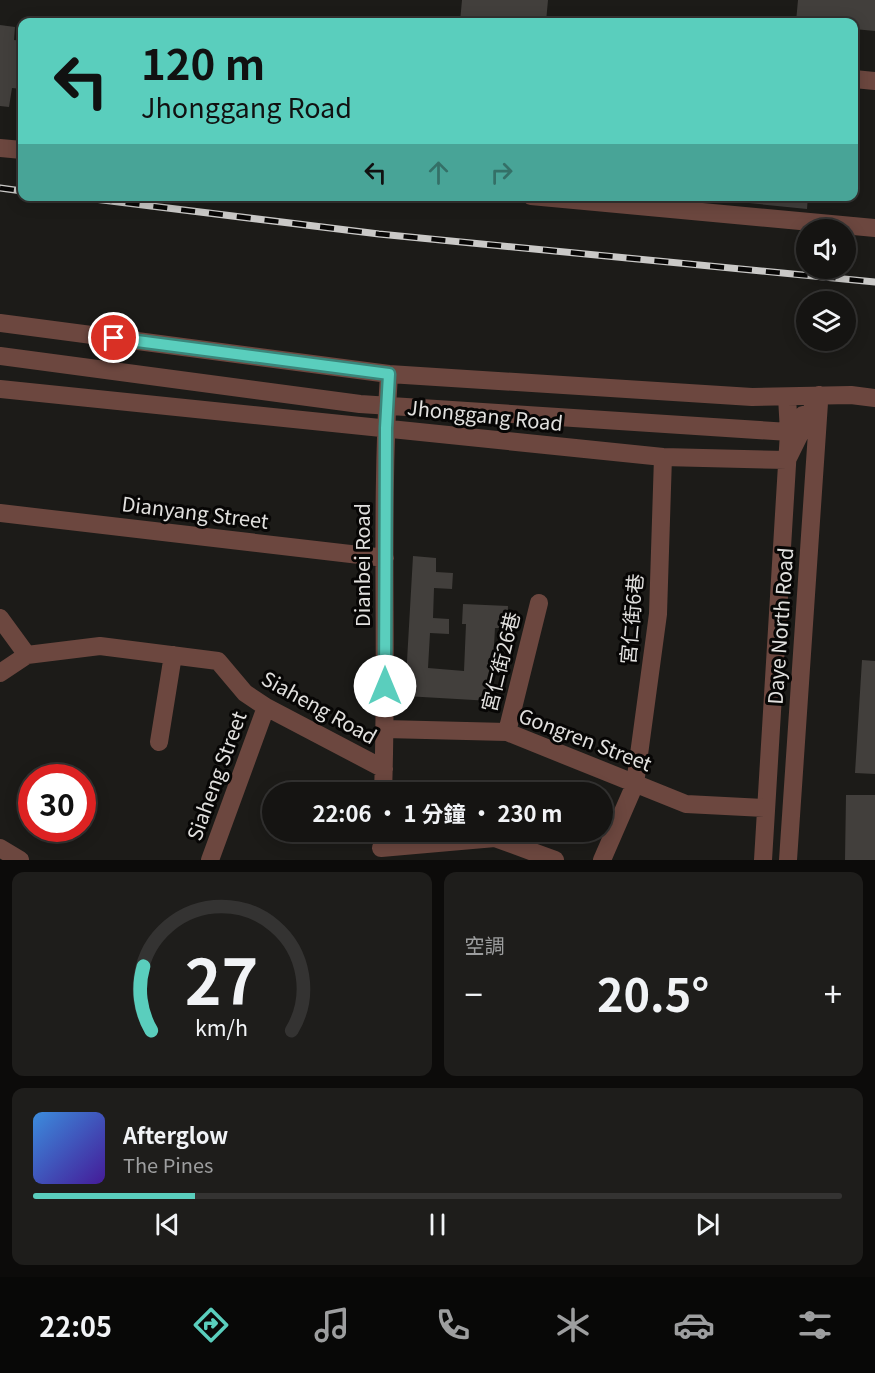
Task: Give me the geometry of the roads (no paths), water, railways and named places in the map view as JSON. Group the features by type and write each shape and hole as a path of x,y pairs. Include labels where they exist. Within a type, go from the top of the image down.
{"street":[{"path":"858,79 875,81"},
{"path":"0,148 18,150"},
{"path":"585,201 875,228"},
{"name":"Jhonggang Road","path":"0,323 389,374 752,397 851,395 875,398"},
{"name":"Jhonggang Road","path":"0,356 387,407 789,432"},
{"name":"Dianbei Road","path":"383,782 386,428 389,374"},
{"name":"Jhonggang Road","path":"0,389 663,457 786,460"},
{"path":"789,432 819,395"},
{"path":"786,460 819,395"},
{"name":"Daye North Road","path":"788,860 819,395"},
{"name":"Daye North Road","path":"763,860 789,432 787,397"},
{"name":"宮仁街6巷","path":"602,860 635,784 658,614 663,457"},
{"name":"Dianyang Street","path":"0,513 385,558"},
{"name":"宮仁街26巷","path":"507,732 539,603"},
{"path":"0,618 27,655"},
{"name":"Siaheng Road","path":"0,673 27,655 100,646 219,661 245,693 384,769"},
{"path":"159,742 173,656"},
{"name":"Siaheng Street","path":"210,860 266,706"},
{"name":"Gongren Street","path":"385,729 507,732 686,804 766,808"},
{"path":"381,846 495,838 555,860"},
{"path":"0,848 20,860"}],"railway":[{"path":"0,188 18,190"},
{"path":"111,201 379,234 875,282"}]}
